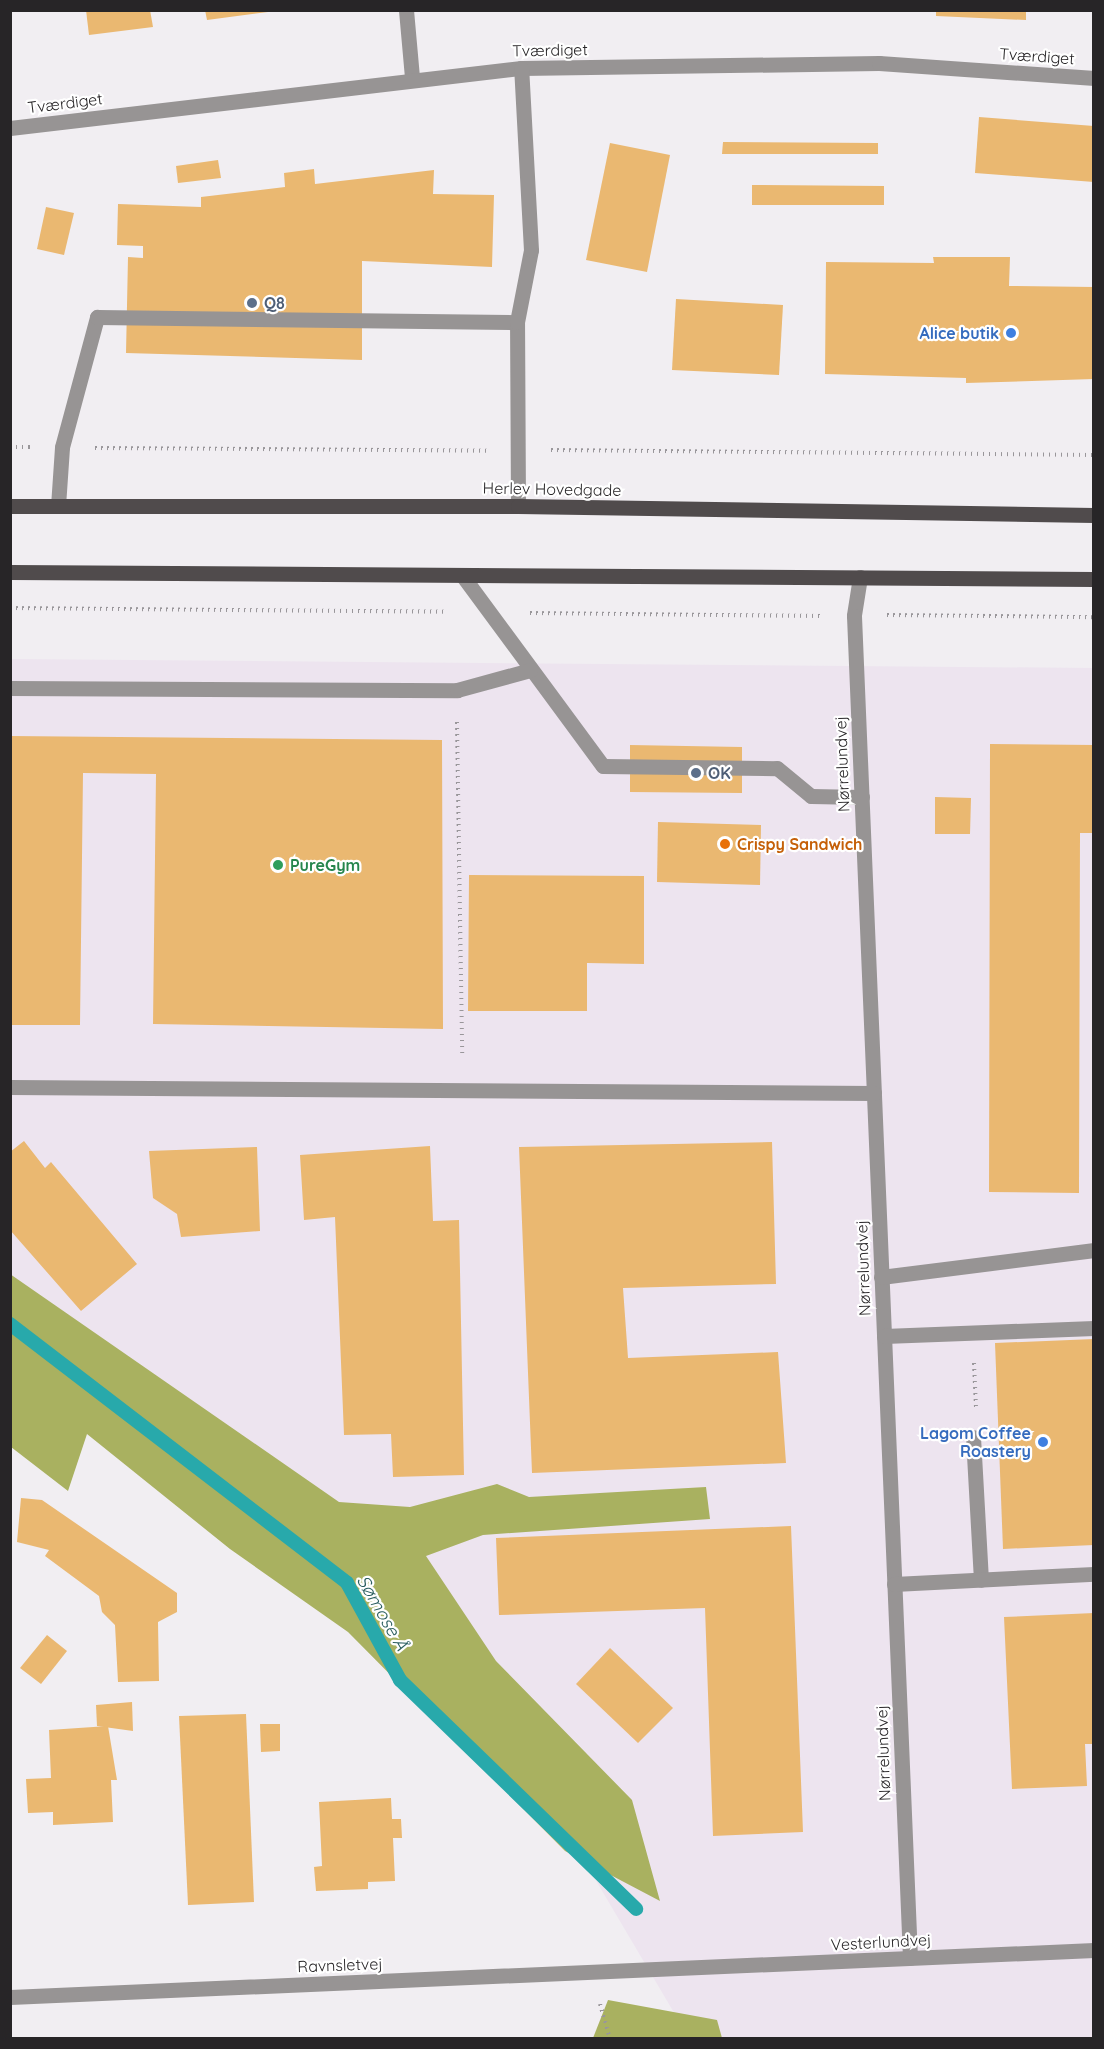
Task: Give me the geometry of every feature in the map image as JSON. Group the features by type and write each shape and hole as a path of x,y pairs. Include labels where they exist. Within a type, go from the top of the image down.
{"main road":[{"name":"Herlev Hovedgade","path":"10,506 518,506 1094,515"},
{"path":"10,572 1094,579"}],"street":[{"path":"406,10 412,77"},
{"name":"Tværdiget","path":"10,128 412,77 521,68 879,63 1094,78"},
{"path":"518,506 517,322 531,250 521,68"},
{"path":"58,506 62,447 97,316 517,322"},
{"path":"462,575 486,613 603,766 777,768 811,796 862,797"},
{"name":"Nørrelundvej","path":"860,577 854,616 910,1958"},
{"path":"10,688 457,690 530,670"},
{"path":"10,1087 462,1087 874,1093"},
{"path":"881,1277 1094,1250"},
{"path":"884,1336 1094,1328"},
{"path":"973,1437 981,1580"},
{"path":"894,1584 1094,1574"},
{"name":"Vesterlundvej","path":"671,1972 1094,1950"},
{"name":"Ravnsletvej","path":"10,1997 671,1972"}],"path":[{"path":"10,608 1094,617"},
{"path":"457,690 462,1087"},
{"path":"971,1333 977,1418 973,1437"}],"shaded area":[{"path":"11,659 1093,668 1093,2038 689,2038 419,1581 11,1297"}],"green space":[{"path":"10,1274 339,1502 410,1507 497,1484 529,1497 706,1487 710,1519 483,1535 426,1556 496,1661 632,1800 660,1901 565,1851 348,1632 230,1549 87,1434 68,1491 11,1447"},
{"path":"608,2000 717,2020 722,2038 593,2038"}],"building":[{"path":"86,10 150,10 153,27 89,35"},
{"path":"205,10 268,10 268,12 207,20"},
{"path":"936,10 1026,10 1026,20 936,16"},
{"path":"979,117 1094,126 1094,182 975,173"},
{"path":"723,142 878,143 878,154 722,154"},
{"path":"610,143 670,155 647,272 586,260"},
{"path":"218,160 221,178 178,183 176,166"},
{"path":"314,169 315,184 434,170 433,194 494,195 492,267 362,261 362,360 126,353 128,257 143,258 143,246 117,245 118,204 201,207 201,197 285,187 284,173"},
{"path":"752,185 884,186 884,205 752,205"},
{"path":"46,207 74,213 64,255 37,249"},
{"path":"933,257 1010,257 1009,286 1094,287 1094,379 966,383 966,378 825,374 826,262 934,263"},
{"path":"676,299 783,305 779,375 672,370"},
{"path":"10,736 442,740 443,1029 153,1024 156,774 83,773 80,1025 10,1025"},
{"path":"990,744 1094,745 1094,833 1080,833 1079,1193 989,1192"},
{"path":"630,745 742,747 742,793 630,792"},
{"path":"935,797 971,798 970,834 935,834"},
{"path":"658,822 761,825 760,885 657,882"},
{"path":"469,875 644,876 644,964 587,963 587,1011 468,1011"},
{"path":"24,1141 45,1168 51,1162 137,1264 81,1311 10,1230 10,1152"},
{"path":"772,1142 776,1284 623,1288 628,1358 778,1352 786,1463 532,1473 519,1147"},
{"path":"430,1146 433,1221 459,1220 464,1475 393,1477 391,1434 344,1435 335,1217 304,1220 300,1155"},
{"path":"257,1147 260,1231 181,1237 177,1214 153,1198 149,1151"},
{"path":"1094,1339 1094,1545 1003,1549 995,1343"},
{"path":"21,1498 42,1500 177,1593 177,1612 158,1622 159,1681 118,1682 115,1625 102,1612 99,1596 45,1556 49,1550 17,1542"},
{"path":"791,1526 803,1832 713,1836 705,1608 499,1615 496,1538"},
{"path":"1094,1613 1094,1744 1085,1744 1087,1786 1012,1789 1004,1617"},
{"path":"47,1635 67,1651 41,1684 20,1668"},
{"path":"610,1648 673,1708 638,1743 576,1684"},
{"path":"132,1702 133,1731 97,1726 96,1705"},
{"path":"246,1714 254,1902 188,1905 179,1716"},
{"path":"260,1724 280,1724 280,1751 261,1752"},
{"path":"108,1726 117,1780 111,1780 113,1822 53,1825 53,1812 28,1813 26,1779 51,1778 49,1730"},
{"path":"391,1798 392,1819 401,1819 402,1838 393,1838 395,1881 368,1882 368,1889 316,1891 314,1867 322,1866 319,1802"}],"waterway":[{"name":"Sømose Å","path":"10,1324 347,1583 400,1680 636,1909"}],"place":[{"name":"Q8","path":"252,303"},
{"name":"Alice butik","path":"1011,333"},
{"name":"OK","path":"696,773"},
{"name":"Crispy Sandwich","path":"725,844"},
{"name":"PureGym","path":"278,865"},
{"name":"Lagom Coffee Roastery","path":"1043,1442"}]}
